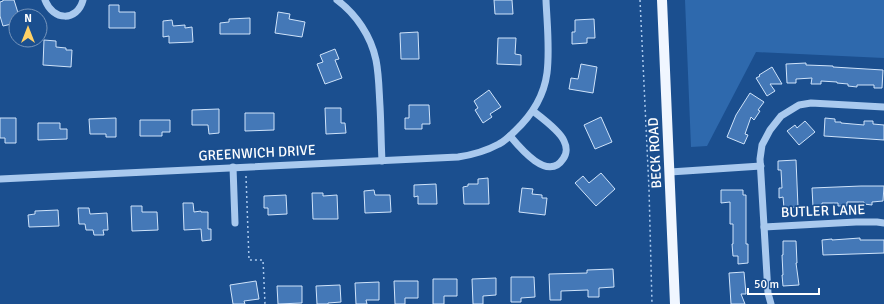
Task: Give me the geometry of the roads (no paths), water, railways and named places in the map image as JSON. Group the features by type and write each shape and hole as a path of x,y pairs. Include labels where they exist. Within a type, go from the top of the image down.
{"main road":[{"name":"BECK ROAD","path":"662,0 675,304"}],"street":[{"path":"45,0 48,7 54,13 61,16 76,12 81,6 83,0"},
{"path":"337,0 348,10 362,27 376,59 379,88 382,161"},
{"name":"GREENWICH DRIVE","path":"0,179 382,161 472,155 500,144 510,136 527,119 538,102 545,84 547,72 548,47 546,0"},
{"path":"771,304 768,293 760,159 762,145 770,130 781,116 799,105 811,103 884,107"},
{"path":"510,136 537,163 550,167 556,166 560,163 566,154 565,142 542,118 533,111"},
{"path":"670,172 761,166"},
{"path":"233,167 236,223"},
{"name":"BUTLER LANE","path":"764,227 856,222 884,223"}]}
